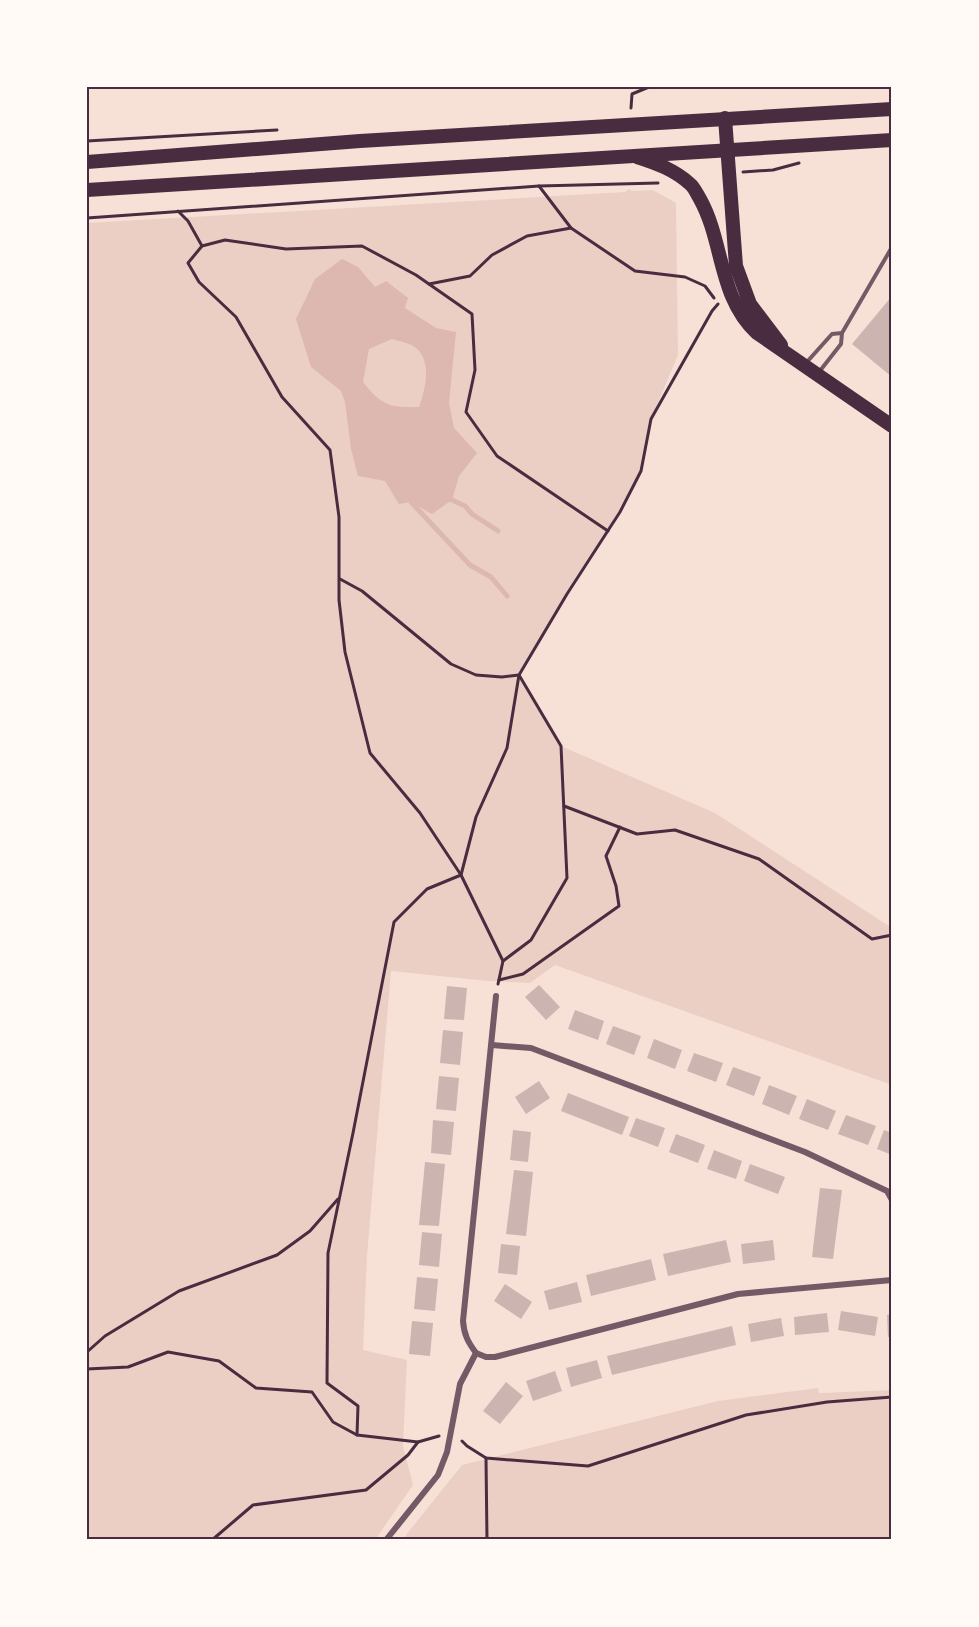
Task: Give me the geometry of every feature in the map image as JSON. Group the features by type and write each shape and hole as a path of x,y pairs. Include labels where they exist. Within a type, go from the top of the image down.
{"main road":[{"path":"87,162 360,141 892,109"},
{"path":"725,118 736,266 750,304 789,355"},
{"path":"87,190 892,140"},
{"path":"637,157 666,167 692,185 707,212 723,275 747,323 757,333 892,426"}],"street":[{"path":"496,996 463,1321 467,1341 476,1353 486,1357 495,1357 738,1294 892,1280"},
{"path":"492,1045 531,1048 805,1152 887,1191 892,1200"},
{"path":"386,1540 438,1475 447,1452 460,1384 476,1353"}],"lane":[{"path":"817,375 842,344 842,333 892,247"},
{"path":"804,366 832,334 842,333"}],"path":[{"path":"631,108 632,94 649,87"},
{"path":"87,218 539,186 655,182 664,186"},
{"path":"539,186 571,228 635,271 685,277 705,286 719,304"},
{"path":"178,211 188,221 202,246"},
{"path":"429,284 470,276 492,255 527,236 571,228"},
{"path":"496,996 503,961 461,875 420,813 370,753 345,652 339,600 339,517 330,450 282,397 236,316 199,282 188,263 202,246 225,240 286,249 362,246 429,284 472,314 476,370 465,411 497,456 608,531"},
{"path":"461,875 476,817 507,748 519,675 567,594 620,512 641,471 651,419 712,311 730,292"},
{"path":"339,578 362,591 451,664 476,675 502,677 519,675"},
{"path":"503,961 531,940 567,878 561,746 519,675"},
{"path":"564,806 637,834 675,830 759,859 872,939 892,935"},
{"path":"499,980 523,974 619,906 616,886 606,855 620,827"},
{"path":"357,1435 358,1406 327,1383 328,1253 394,922 428,889 461,875"},
{"path":"87,1352 105,1336 179,1291 277,1255 310,1231 340,1197"},
{"path":"87,1369 128,1367 168,1352 219,1361 256,1388 312,1392 333,1422 357,1435 418,1442 439,1436"},
{"path":"462,1441 486,1458 588,1466 746,1415 827,1402 892,1396"},
{"path":"212,1540 254,1505 366,1490 408,1455 418,1442"},
{"path":"486,1458 487,1540"}],"shaded area":[{"path":"629,189 633,191 653,190 676,203 678,355 651,419 641,471 620,512 567,594 520,675 561,746 715,813 892,928 892,1085 555,965 530,983 391,971 367,1256 363,1350 407,1360 403,1446 413,1485 375,1540 87,1540 87,223 625,192"},
{"path":"342,259 358,267 375,287 386,281 408,298 405,308 436,328 456,332 449,403 454,428 477,453 459,476 452,500 432,514 411,502 399,504 385,481 358,476 341,391 311,367 296,319 315,279","holes":["392,339 415,347 424,360 426,376 419,407 387,404 375,396 363,382 369,349"]},
{"path":"818,1388 819,1393 892,1390 892,1540 402,1540 462,1465 718,1401"}],"building":[{"path":"892,296 892,377 852,344"},
{"path":"539,985 560,1007 546,1020 525,997"},
{"path":"447,986 467,988 464,1020 444,1019"},
{"path":"575,1010 604,1021 598,1040 568,1029"},
{"path":"613,1026 641,1036 634,1055 606,1044"},
{"path":"443,1030 463,1032 460,1065 440,1063"},
{"path":"654,1039 682,1050 675,1069 647,1058"},
{"path":"694,1053 723,1063 716,1082 687,1071"},
{"path":"733,1067 761,1077 754,1096 726,1085"},
{"path":"439,1076 459,1078 456,1111 436,1109"},
{"path":"539,1081 550,1098 526,1114 515,1097"},
{"path":"769,1085 797,1096 789,1115 762,1104"},
{"path":"568,1093 629,1117 622,1135 561,1111"},
{"path":"807,1099 836,1111 828,1130 799,1119"},
{"path":"846,1115 876,1126 868,1145 838,1134"},
{"path":"636,1118 665,1128 658,1147 629,1136"},
{"path":"433,1120 454,1122 451,1155 431,1153"},
{"path":"513,1130 531,1132 528,1162 510,1160"},
{"path":"884,1130 892,1133 892,1155 877,1149"},
{"path":"676,1134 705,1145 698,1163 669,1152"},
{"path":"714,1150 742,1161 736,1179 707,1169"},
{"path":"425,1162 445,1164 439,1226 419,1225"},
{"path":"750,1164 785,1177 778,1194 744,1181"},
{"path":"514,1170 533,1172 526,1236 506,1234"},
{"path":"820,1188 842,1190 833,1259 812,1257"},
{"path":"422,1232 442,1234 439,1267 419,1265"},
{"path":"726,1240 731,1262 668,1276 663,1254"},
{"path":"773,1240 775,1260 743,1264 741,1244"},
{"path":"501,1244 520,1246 517,1275 498,1273"},
{"path":"651,1259 656,1280 591,1296 586,1275"},
{"path":"417,1277 438,1279 435,1311 414,1309"},
{"path":"577,1282 582,1302 549,1310 544,1291"},
{"path":"505,1284 532,1302 521,1319 494,1301"},
{"path":"841,1311 878,1317 875,1336 838,1330"},
{"path":"827,1313 829,1332 795,1335 794,1317"},
{"path":"892,1314 892,1336 888,1337 887,1315"},
{"path":"781,1318 784,1336 751,1342 748,1324"},
{"path":"412,1321 433,1323 430,1356 409,1354"},
{"path":"732,1326 736,1345 612,1375 607,1356"},
{"path":"597,1360 602,1378 571,1387 566,1368"},
{"path":"555,1371 562,1391 533,1401 526,1381"},
{"path":"506,1382 523,1396 500,1424 483,1411"}],"waterway":[{"path":"452,500 465,506 472,514 498,531"},
{"path":"411,502 470,565 491,577 507,596"}]}
